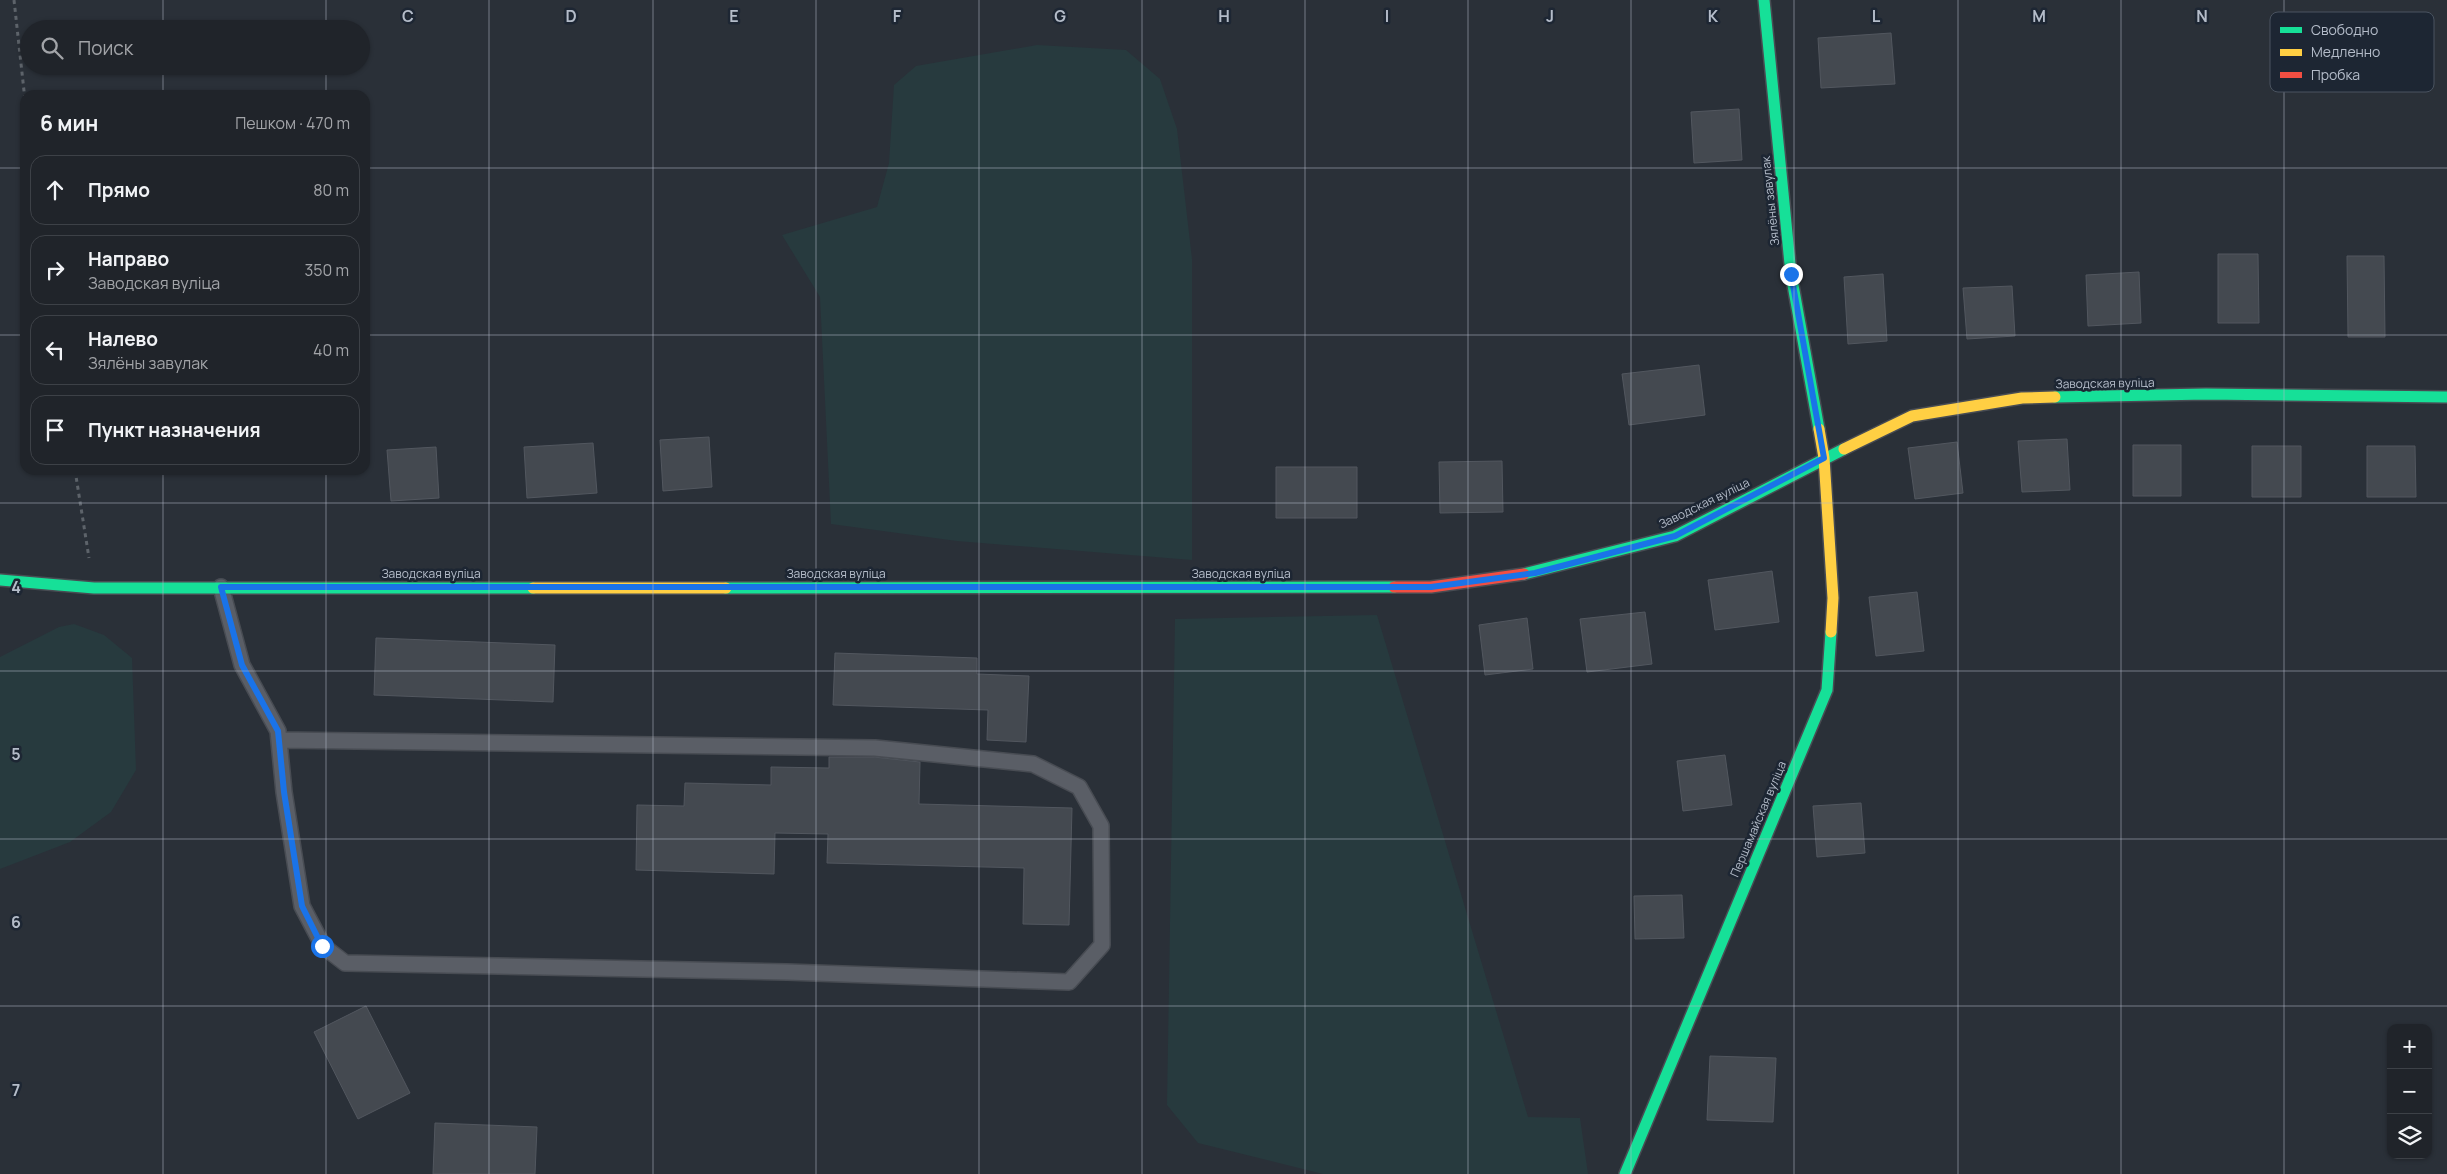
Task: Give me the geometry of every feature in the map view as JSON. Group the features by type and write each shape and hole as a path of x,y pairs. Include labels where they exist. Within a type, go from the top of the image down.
{"street":[{"name":"Зялёны завулак","path":"1764,0 1791,274 1824,458"},
{"name":"Заводская вуліца","path":"0,580 94,588 1431,587 1535,573 1675,536 1824,458 1912,416 2022,398 2206,394 2447,398"},
{"name":"Першамайская вуліца","path":"1625,1174 1827,690 1833,598 1824,458"}],"lane":[{"path":"221,587 242,665 278,731 284,792 302,906 322,946 345,963 787,972 1069,982 1102,945 1101,826 1078,787 1033,764 876,748 279,740"}],"path":[{"path":"14,0 20,55"},
{"path":"22,75 24,90"},
{"path":"76,475 94,588"}],"green space":[{"path":"1037,45 1126,50 1160,79 1177,129 1192,259 1192,560 957,541 831,524 820,297 782,235 877,207 889,163 894,85 916,66"},
{"path":"1377,615 1528,1117 1580,1118 1588,1174 1323,1174 1198,1143 1167,1105 1175,619"},
{"path":"74,624 104,635 132,658 136,770 111,812 70,842 0,869 0,657 59,627"}],"building":[{"path":"1891,33 1895,84 1821,88 1818,38"},
{"path":"1739,109 1742,160 1694,163 1691,112"},
{"path":"2218,254 2258,254 2259,323 2218,323"},
{"path":"2347,256 2384,256 2385,337 2348,337"},
{"path":"2139,272 2141,323 2088,326 2086,275"},
{"path":"1883,274 1887,341 1848,344 1844,277"},
{"path":"2012,286 2015,336 1967,339 1963,288"},
{"path":"1699,365 1705,415 1629,425 1622,374"},
{"path":"709,437 712,487 663,491 660,440"},
{"path":"2067,439 2070,490 2022,492 2018,441"},
{"path":"1957,442 1963,493 1915,499 1908,448"},
{"path":"593,443 597,493 527,498 524,447"},
{"path":"2133,445 2181,445 2181,496 2133,496"},
{"path":"2252,446 2301,446 2301,497 2252,497"},
{"path":"2367,446 2415,446 2416,497 2367,497"},
{"path":"436,447 439,498 391,501 387,450"},
{"path":"1502,461 1503,512 1440,513 1439,462"},
{"path":"1276,467 1357,467 1357,518 1276,518"},
{"path":"1772,571 1779,622 1715,630 1708,580"},
{"path":"1917,592 1924,651 1876,656 1869,597"},
{"path":"1645,612 1652,664 1587,672 1580,619"},
{"path":"1527,618 1533,669 1485,675 1479,625"},
{"path":"376,638 555,645 553,702 374,695"},
{"path":"835,653 977,658 977,674 1029,676 1026,742 987,740 988,710 833,705"},
{"path":"1725,755 1732,805 1683,811 1677,761"},
{"path":"829,757 874,757 920,762 919,804 1072,808 1069,925 1023,924 1024,868 827,863 828,834 775,833 774,874 636,870 637,805 684,806 685,783 771,785 771,767 829,768"},
{"path":"1861,803 1865,853 1817,857 1813,806"},
{"path":"1682,895 1684,938 1635,939 1634,896"},
{"path":"366,1006 410,1093 358,1119 314,1032"},
{"path":"1710,1056 1776,1058 1773,1122 1707,1120"},
{"path":"435,1123 537,1127 535,1174 433,1174"}],"traffic: fast":[{"path":"1764,0 1791,274 1819,429"},
{"path":"2055,397 2206,394 2447,397"},
{"path":"1524,574 1675,536 1844,449"},
{"path":"0,580 94,588 533,588"},
{"path":"726,588 1394,587"},
{"path":"1625,1174 1827,690 1831,632"}],"traffic: slow":[{"path":"1844,449 1912,416 2022,398 2055,397"},
{"path":"1819,429 1824,458 1833,598 1831,632"},
{"path":"533,588 726,588"}],"traffic: jam":[{"path":"1394,587 1431,587 1524,574"}],"route":[{"path":"322,946 302,906 284,792 278,731 242,665 221,587 1431,587 1535,573 1675,536 1824,458 1791,274"}]}
